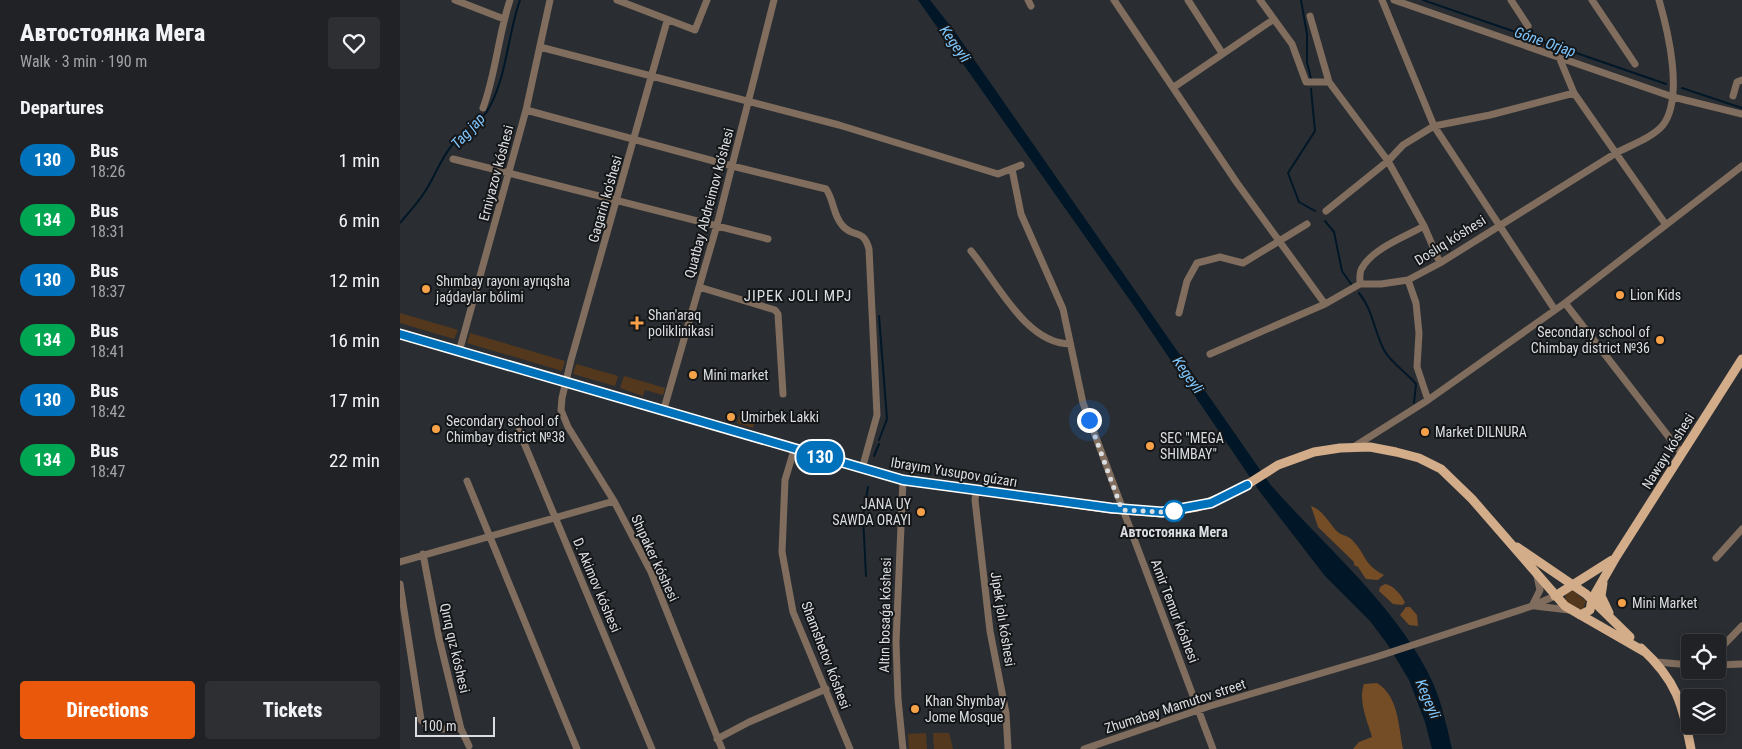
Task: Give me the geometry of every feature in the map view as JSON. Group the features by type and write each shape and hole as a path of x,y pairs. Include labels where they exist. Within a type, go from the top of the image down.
{"main road":[{"name":"Ibrayım Yusupov gúzarı","path":"400,334 565,384 903,480 976,492 1122,510 1162,512 1197,507 1211,503 1247,485 1269,470 1314,452 1370,447 1418,458 1441,469 1465,491 1509,541"},
{"name":"Nawayı kóshesi","path":"1577,613 1590,610 1592,599 1616,557 1742,359"},
{"path":"1509,541 1555,596 1577,613 1645,652"},
{"path":"1509,541 1592,599 1657,662 1666,673 1682,705 1691,749"},
{"path":"1555,596 1616,557"},
{"path":"1605,576 1602,596 1614,622"}],"street":[{"path":"455,0 504,19"},
{"path":"483,108 492,84 504,19 510,0"},
{"name":"Erniyazov kóshesi","path":"459,352 526,110 550,0"},
{"path":"617,0 635,3 667,21 695,30 708,0"},
{"name":"Quatbay Abdreimov ko'shesi","path":"663,412 717,225 774,0"},
{"path":"1114,0 1237,183 1325,304"},
{"path":"1188,0 1222,53"},
{"path":"1260,0 1292,44 1306,82 1329,82"},
{"path":"1382,0 1434,126 1555,310"},
{"path":"1394,0 1673,97 1742,114"},
{"path":"1511,0 1528,26"},
{"path":"1592,0 1635,64"},
{"path":"1659,0 1668,29 1673,97"},
{"path":"1310,16 1329,82 1388,161 1424,226 1440,263"},
{"path":"1174,87 1274,19"},
{"name":"Gagarin ko'shesi","path":"565,384 667,21"},
{"path":"540,47 848,127 998,174 1021,165"},
{"path":"1559,57 1574,94 1666,225"},
{"path":"1733,96 1737,82 1742,80"},
{"path":"1326,211 1388,161 1403,145 1434,126 1490,115 1574,94"},
{"name":"Doslıq kóshesi","path":"1210,354 1325,304 1360,284 1408,280 1440,263 1616,153 1646,138 1663,125 1673,97"},
{"path":"526,110 732,166 826,189 842,226 848,231 862,234 867,239 869,249 877,415 862,469"},
{"path":"453,159 768,239"},
{"path":"1352,448 1428,400 1565,303 1742,166"},
{"name":"Amir Temur kóshesi","path":"1012,169 1021,214 1063,308 1083,403 1122,510 1170,630 1213,749"},
{"path":"1180,313 1187,281 1197,264 1220,257 1243,263 1306,224"},
{"path":"1360,284 1361,270 1368,260 1386,247 1424,226"},
{"path":"971,251 994,280 1014,310 1038,334 1059,344 1070,344"},
{"path":"1408,280 1416,303 1419,333 1417,367 1428,400"},
{"path":"699,288 774,310 778,314 783,394"},
{"path":"1565,303 1682,454"},
{"name":"Shıpaker kóshesi","path":"565,384 561,410 564,419 614,501 651,572 722,749"},
{"name":"D. Akimov kóshesi","path":"519,431 652,749"},
{"name":"Shamshetov kóshesi","path":"794,450 785,480 782,552 793,612 850,749"},
{"name":"Altın bosaǵa kóshesi","path":"903,480 896,642 898,699 903,749"},
{"path":"467,481 577,749"},
{"name":"Jipek jolı kóshesi","path":"976,492 975,500 990,631 1006,713 1008,749"},
{"path":"400,562 614,501"},
{"path":"1716,558 1742,529"},
{"name":"Qırıq qız kóshesi","path":"423,554 439,638 461,729 469,746"},
{"path":"1537,575 1540,590 1532,606 1547,606 1577,613"},
{"path":"400,584 421,720 424,725 440,729 461,729"},
{"name":"Zhumabay Mamutov street","path":"1084,749 1198,710 1376,657 1532,606 1555,596"},
{"path":"1726,643 1742,626"},
{"path":"1657,662 1681,664"},
{"path":"1726,665 1742,664"},
{"path":"718,739 749,722 826,689"}],"shaded area":[{"path":"400,313 458,330 454,339 400,323"},
{"path":"470,333 565,361 562,371 467,343"},
{"path":"576,364 618,376 615,386 573,374"},
{"path":"624,376 665,388 663,395 645,390 643,396 620,388"},
{"path":"743,410 757,416 753,428 737,423 740,411"},
{"path":"1311,506 1320,511 1339,533 1351,539 1372,567 1384,575 1378,580 1366,579 1358,567 1354,565 1354,562 1318,527"},
{"path":"1385,584 1397,591 1405,603 1402,605 1393,604 1379,591 1380,587"},
{"path":"1572,590 1586,601 1583,609 1578,609 1566,602 1565,593"},
{"path":"1406,607 1410,607 1417,615 1418,626 1409,625 1400,615"},
{"path":"1377,683 1390,696 1394,704 1403,749 1353,749 1359,742 1372,737 1364,710 1362,690 1364,684"},
{"path":"926,733 927,749 909,749 908,734"},
{"path":"933,733 949,733 953,749 934,749"}],"water":[{"name":"Kegeyli","path":"918,0 930,0 955,32 1270,484 1381,603 1401,629 1433,683 1442,707 1452,749 1432,749 1425,722 1409,680 1388,645 1370,621 1325,576 1260,492 1134,306"}],"waterway":[{"name":"Tag jap","path":"400,223 424,193 448,150 487,112 500,81 520,0"},
{"path":"1301,0 1307,34 1307,62 1311,79"},
{"name":"Góne Orjap","path":"1423,0 1666,84"},
{"name":"Góne Orjap","path":"1682,88 1742,108"},
{"path":"1311,89 1315,131 1288,173 1299,202 1315,211"},
{"path":"1325,221 1334,232 1342,271 1351,284"},
{"path":"1359,293 1367,306 1384,350 1416,384 1414,403"},
{"path":"879,316 887,419 879,440"},
{"path":"874,456 879,444"},
{"path":"866,576 863,516 868,487"}],"bus line":[{"name":"130","path":"400,334 811,455 903,480 976,492 1122,510 1162,512 1176,511 1211,503 1247,485"}],"place":[{"name":"Shımbay rayonı ayrıqsha jaǵdaylar bólimi","path":"426,289"},
{"name":"Lion Kids","path":"1620,295"},
{"name":"Shan'araq poliklinikasi","path":"637,323"},
{"name":"Secondary school of Chimbay district №36","path":"1660,340"},
{"name":"Mini market","path":"693,375"},
{"name":"Umirbek Lakki","path":"731,417"},
{"name":"Secondary school of Chimbay district №38","path":"436,429"},
{"name":"Market DILNURA","path":"1425,432"},
{"name":"SEC \"MEGA SHIMBAY\"","path":"1150,446"},
{"name":"Автостоянка Мега","path":"1174,511"},
{"name":"JANA UY SAWDA ORAYI","path":"921,512"},
{"name":"Mini Market","path":"1622,603"},
{"name":"Khan Shymbay Jome Mosque","path":"915,709"}],"district":[{"name":"JIPEK JOLI MPJ","path":"798,296"}],"route":[{"path":"1089,420 1122,510 1176,511 1174,511"}]}
